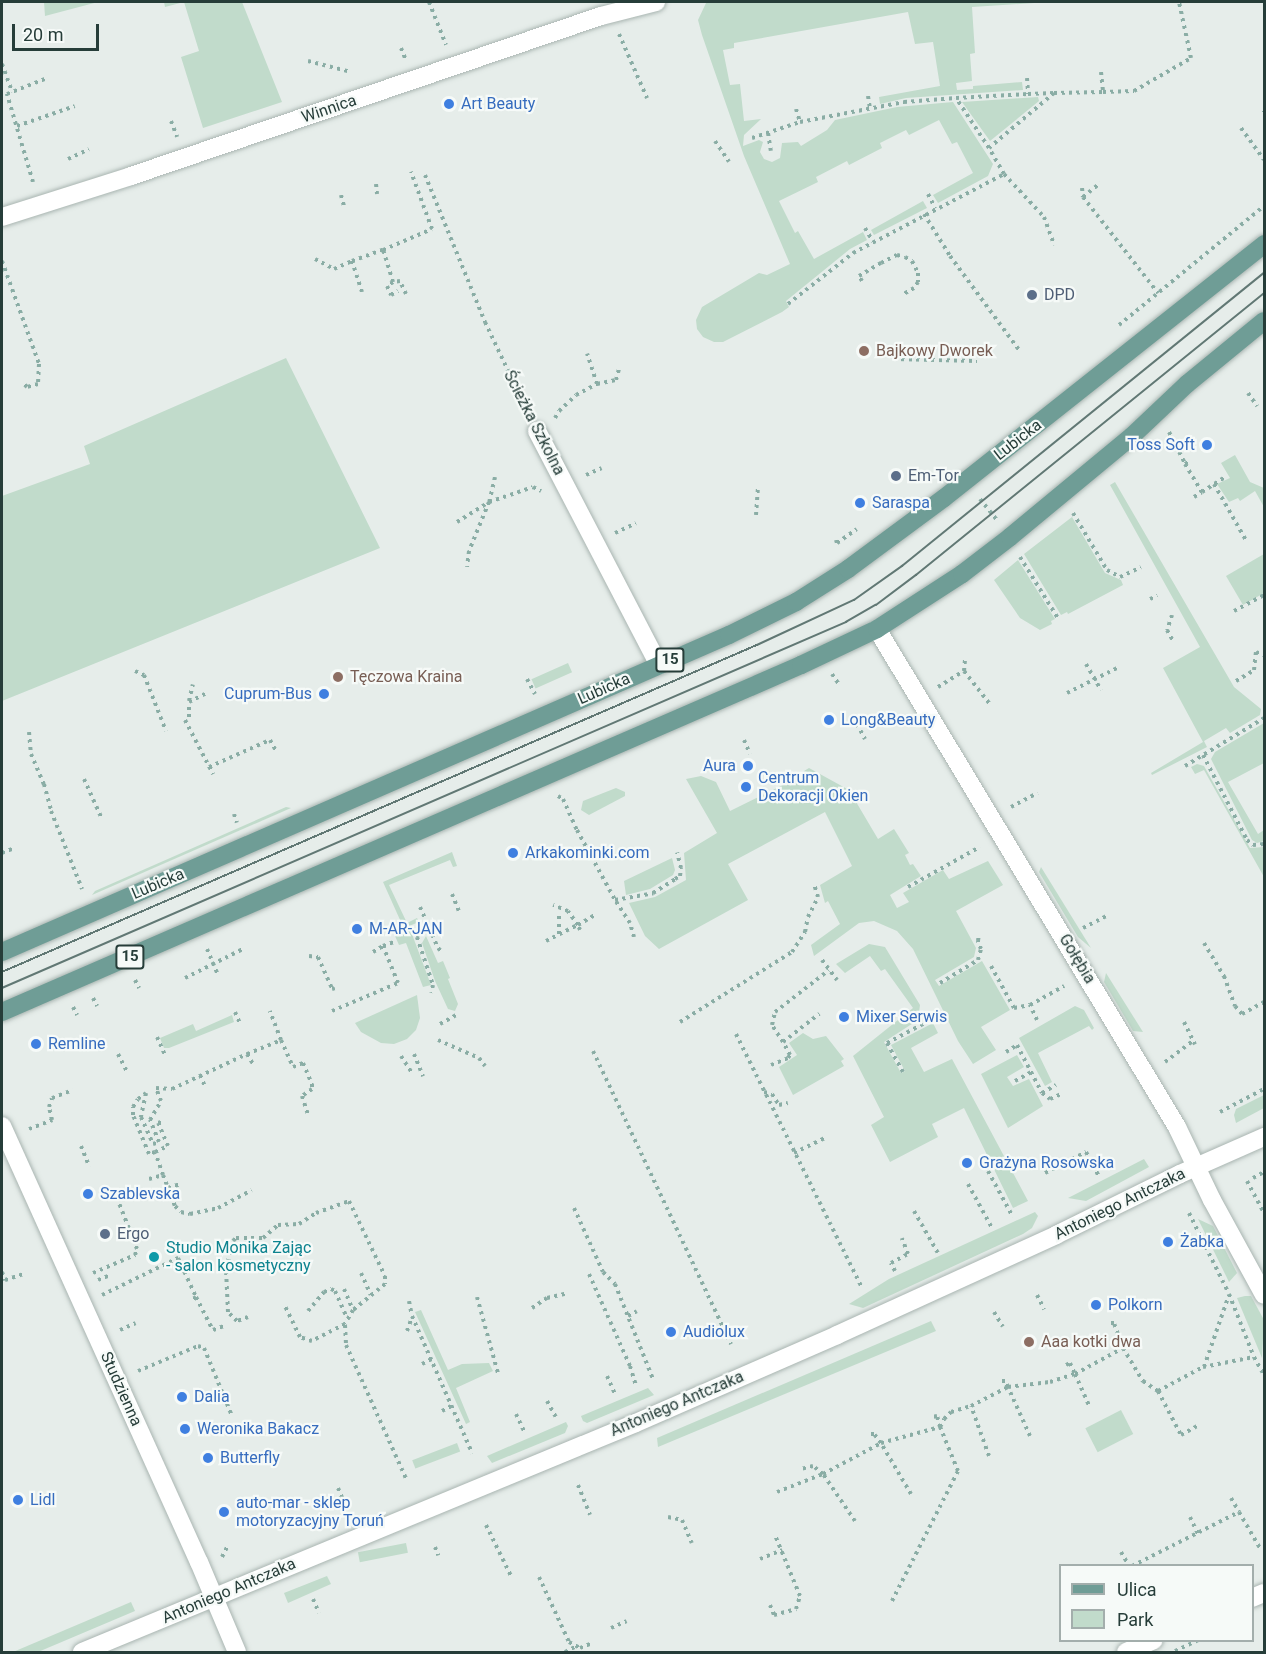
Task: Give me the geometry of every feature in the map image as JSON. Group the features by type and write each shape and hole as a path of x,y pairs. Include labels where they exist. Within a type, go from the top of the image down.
{"main road":[{"name":"Lubicka","path":"2,952 778,611 848,569 1041,423 1264,244"},
{"name":"15","path":"2,1012 801,665 878,629 952,581 1010,537 1124,443 1187,384 1264,321"}],"street":[{"name":"Winnica","path":"2,217 610,14 656,2"},
{"name":"Ścieżka Szkolna","path":"544,429 659,665"},
{"name":"Gołębia","path":"878,629 1177,1127 1212,1200 1264,1296"},
{"name":"Studzienna","path":"2,1126 237,1653"},
{"name":"Antoniego Antczaka","path":"82,1653 758,1370 1264,1137"},
{"path":"1126,1653 1152,1642"}],"path":[{"path":"429,2 448,51"},
{"path":"752,138 800,122 904,102 1028,94 1134,91 1191,58 1179,2"},
{"path":"610,14 647,98"},
{"path":"308,61 351,72"},
{"path":"2,64 12,92"},
{"path":"1101,72 1104,92"},
{"path":"35,191 7,94 47,78"},
{"path":"1027,78 1028,94"},
{"path":"989,148 1054,93"},
{"path":"868,96 870,109"},
{"path":"956,98 1004,174 1044,217 1054,245"},
{"path":"17,126 75,106"},
{"path":"796,109 800,122"},
{"path":"171,121 180,143"},
{"path":"1241,128 1264,160"},
{"path":"768,133 771,151"},
{"path":"715,141 729,162"},
{"path":"68,159 89,149"},
{"path":"315,258 334,269 432,229 411,172"},
{"path":"788,304 853,253 1004,174"},
{"name":"Ścieżka Szkolna","path":"425,175 485,322 544,429"},
{"path":"1083,197 1100,183"},
{"path":"376,184 377,194"},
{"path":"1082,188 1083,197 1158,293"},
{"path":"928,194 936,208"},
{"path":"341,195 344,206"},
{"path":"924,214 950,256 1019,350"},
{"path":"865,228 873,242"},
{"path":"383,250 393,282"},
{"path":"862,281 859,276 881,263 897,255 905,257 912,261 918,273 918,282 902,295"},
{"path":"2,261 39,364 38,384 27,387 24,384"},
{"path":"352,261 362,292"},
{"path":"398,291 391,295 387,286 400,281 406,294"},
{"path":"587,354 597,384"},
{"path":"894,359 977,361"},
{"path":"544,429 576,395 597,384 616,380 619,369"},
{"path":"1248,393 1257,406"},
{"path":"1171,435 1202,492"},
{"path":"467,567 469,551 489,502 495,477"},
{"path":"1194,497 1225,477"},
{"path":"1214,484 1247,542"},
{"path":"456,522 489,502 533,487 543,492"},
{"path":"756,515 758,489"},
{"path":"1074,515 1107,570 1120,577 1141,567"},
{"path":"836,540 837,543 857,529"},
{"path":"1021,557 1059,620"},
{"path":"1234,612 1264,595"},
{"path":"1150,599 1157,596"},
{"path":"1162,633 1167,630 1172,615"},
{"path":"1167,630 1173,641"},
{"path":"1236,681 1254,670 1256,652 1264,655"},
{"path":"965,659 964,671 989,703"},
{"path":"1086,664 1101,690"},
{"path":"1067,693 1117,668"},
{"path":"135,671 144,675 166,731"},
{"path":"935,690 964,671"},
{"path":"832,674 838,683"},
{"path":"527,679 536,695"},
{"path":"193,684 187,718 213,774"},
{"path":"526,699 546,691"},
{"path":"189,702 209,692"},
{"path":"1185,766 1264,718"},
{"path":"857,724 865,739"},
{"path":"28,732 31,754 82,889"},
{"path":"209,767 270,740 276,751"},
{"path":"744,740 750,754"},
{"path":"1203,755 1248,840 1253,845 1264,844"},
{"path":"84,779 102,819"},
{"path":"1008,808 1037,793"},
{"path":"552,794 563,799 577,830 630,923 634,937"},
{"path":"234,814 237,823"},
{"path":"227,828 248,819"},
{"path":"908,887 979,848"},
{"path":"2,853 12,849"},
{"path":"615,900 653,893 680,876 681,868 677,852"},
{"path":"680,1022 792,952 806,932 808,917 818,897 814,884"},
{"path":"75,892 93,885"},
{"path":"452,894 459,911"},
{"path":"553,905 568,911 579,927"},
{"path":"420,907 438,948 443,953"},
{"path":"546,941 579,927 596,914"},
{"path":"1088,926 1109,915"},
{"path":"559,916 559,935"},
{"path":"427,924 421,927 417,937 433,985 431,993"},
{"path":"940,983 978,960 981,949 978,941 979,934"},
{"path":"373,952 394,942"},
{"path":"1204,943 1224,976 1235,1006 1242,1014 1264,1002"},
{"path":"332,1011 398,982 383,946"},
{"path":"206,948 217,973"},
{"path":"185,978 243,949"},
{"path":"309,956 318,957 332,989 335,988"},
{"path":"822,960 837,980"},
{"path":"991,966 1014,1008 1030,1005 1064,987"},
{"path":"771,1065 788,1058 790,1054 772,1025 775,1012 830,970"},
{"path":"135,980 139,988"},
{"path":"93,998 97,1006"},
{"path":"1030,1005 1037,1020"},
{"path":"73,1007 77,1015"},
{"path":"270,1011 293,1067 303,1062 312,1084 312,1089 302,1096 308,1114"},
{"path":"235,1012 240,1023"},
{"path":"440,1024 458,1014"},
{"path":"783,1042 819,1014"},
{"path":"903,1072 887,1043 940,1015"},
{"path":"1164,1062 1194,1043 1184,1023"},
{"path":"736,1034 862,1288"},
{"path":"157,1037 165,1055"},
{"path":"164,1120 158,1123 168,1146 149,1154 133,1115 133,1107 146,1093 156,1088 171,1089 281,1040"},
{"path":"438,1040 479,1058 485,1066"},
{"path":"1006,1052 1017,1045 1042,1093 1050,1099 1061,1094"},
{"path":"594,1051 731,1344"},
{"path":"118,1054 127,1072"},
{"path":"247,1054 253,1064"},
{"path":"414,1054 423,1076"},
{"path":"401,1056 412,1073"},
{"path":"1015,1081 1031,1072"},
{"path":"200,1076 205,1086"},
{"path":"1042,1093 1056,1085"},
{"path":"146,1093 141,1117 153,1144 159,1142 150,1120 161,1101 156,1088"},
{"path":"1220,1112 1264,1089"},
{"path":"29,1130 52,1120 49,1107 52,1098 73,1090"},
{"path":"764,1092 772,1094 779,1105 788,1103"},
{"path":"155,1108 163,1111"},
{"path":"794,1153 825,1138"},
{"path":"81,1146 89,1166"},
{"path":"155,1152 175,1206 181,1212 190,1214 218,1208 252,1190"},
{"path":"1045,1173 1086,1152 1098,1175"},
{"path":"988,1171 1013,1217"},
{"path":"1253,1178 1264,1172"},
{"path":"149,1179 163,1175"},
{"path":"1247,1181 1264,1213"},
{"path":"168,1188 180,1184"},
{"path":"968,1184 992,1228"},
{"path":"93,1274 135,1255 137,1249 117,1198"},
{"path":"248,1317 237,1321 228,1312 226,1269 233,1241 236,1238 262,1238 278,1226 299,1224 316,1213 349,1201 385,1276 385,1284 353,1310 347,1318 346,1345 407,1480"},
{"path":"574,1208 601,1268 615,1284 653,1378"},
{"path":"914,1211 938,1253"},
{"path":"1189,1212 1229,1294 1254,1357 1264,1375"},
{"path":"895,1271 891,1263 908,1254 902,1238"},
{"path":"102,1295 178,1258 195,1298 213,1330 224,1326"},
{"path":"2,1272 3,1281 23,1274"},
{"path":"361,1273 371,1295"},
{"path":"589,1274 630,1366 636,1386"},
{"path":"96,1281 108,1276"},
{"path":"308,1311 324,1292 331,1289 335,1291 347,1318"},
{"path":"344,1289 353,1310"},
{"path":"532,1308 547,1298 568,1293"},
{"path":"1203,1367 1229,1294"},
{"path":"1037,1295 1044,1309"},
{"path":"477,1298 498,1373"},
{"path":"409,1300 412,1316 453,1405 472,1453"},
{"path":"284,1304 300,1337 308,1341 345,1324"},
{"path":"628,1316 637,1311"},
{"path":"993,1312 1003,1327"},
{"path":"407,1330 412,1316"},
{"path":"118,1331 136,1323"},
{"path":"1109,1323 1114,1323 1123,1348 1143,1381 1158,1391 1181,1435 1199,1425"},
{"path":"136,1372 198,1346 204,1348 232,1416"},
{"path":"777,1492 822,1474 882,1443 940,1427 951,1412 971,1406 1008,1387 1050,1382 1075,1374 1123,1348"},
{"path":"1158,1391 1203,1367 1254,1357"},
{"path":"422,1364 432,1359"},
{"path":"1066,1365 1070,1362 1090,1407"},
{"path":"607,1376 615,1394"},
{"path":"1001,1381 1005,1381 1030,1436"},
{"path":"547,1401 556,1417"},
{"path":"442,1411 453,1405"},
{"path":"971,1406 989,1456"},
{"path":"516,1414 524,1431"},
{"path":"892,1601 958,1471 937,1416 932,1417"},
{"path":"868,1434 874,1434 882,1443 911,1494"},
{"path":"801,1469 813,1466 822,1474 855,1521"},
{"path":"578,1485 590,1515"},
{"path":"338,1488 346,1507"},
{"path":"1231,1498 1261,1550"},
{"path":"1134,1564 1239,1512"},
{"path":"668,1517 682,1520 693,1543"},
{"path":"1190,1517 1198,1534"},
{"path":"486,1525 504,1557 512,1578"},
{"path":"770,1605 774,1615 796,1609 800,1596 776,1536"},
{"path":"222,1557 228,1545"},
{"path":"435,1547 438,1555"},
{"path":"760,1559 782,1550"},
{"path":"1121,1552 1129,1564"},
{"path":"538,1577 569,1642 580,1648 590,1644"},
{"path":"313,1599 319,1613"},
{"path":"611,1628 627,1621"},
{"path":"1171,1653 1197,1642"},
{"path":"565,1653 575,1647"}],"green space":[{"path":"44,2 98,2 45,16"},
{"path":"164,2 184,2 165,7"},
{"path":"184,2 242,2 282,102 203,128 181,57 199,51"},
{"path":"1049,2 972,7 975,53 970,54 972,81 956,83 957,90 973,89 973,86 1022,82 1023,90 906,98 880,104 879,97 940,86 933,42 915,44 908,12 734,43 734,48 723,50 730,85 740,84 744,121 761,119 744,135 743,146 759,140 763,142 760,152 764,159 772,162 780,158 782,143 798,142 801,146 827,130 835,120 897,107 953,102 993,164 988,176 938,203 933,195 973,173 957,142 952,144 939,120 909,135 906,130 880,143 882,148 849,165 847,161 816,177 818,182 779,201 795,233 798,231 814,259 863,232 867,240 850,249 786,301 789,307 782,312 723,342 714,342 703,337 697,329 696,320 702,307 759,273 767,275 790,264 744,156 702,35 698,20 706,3"},
{"path":"1038,97 1039,101 990,141 962,102"},
{"path":"923,201 927,208 874,235 871,230"},
{"path":"286,358 380,548 2,701 2,496 90,464 84,446"},
{"path":"1235,455 1250,482 1264,488 1264,507 1255,491 1240,501 1238,498 1229,502 1217,484 1230,478 1221,463"},
{"path":"1115,482 1234,687 1261,709 1260,715 1230,733 1226,728 1204,741 1207,747 1152,775 1151,773 1203,742 1163,668 1200,647 1110,485"},
{"path":"1072,517 1105,573 1121,580 1123,585 1068,614 1067,612 1061,615 1024,554"},
{"path":"1264,554 1264,593 1243,605 1226,576"},
{"path":"1018,560 1055,619 1051,621 1052,624 1040,630 1020,618 994,580"},
{"path":"568,663 572,672 536,688 531,679"},
{"path":"1264,723 1264,763 1228,782 1258,834 1264,830 1264,841 1257,843 1252,840 1211,759 1215,752"},
{"path":"1197,764 1204,766 1250,848 1264,847 1264,877 1204,770 1195,774 1191,767"},
{"path":"809,768 849,790 878,839 894,829 909,853 905,855 910,865 913,864 921,876 890,895 897,908 909,902 903,893 943,870 949,879 988,861 1003,885 956,911 976,948 974,957 935,980 939,986 982,961 1010,1010 981,1027 996,1050 973,1064 958,1041 913,949 897,931 874,921 859,923 814,956 811,945 840,924 828,901 825,903 820,885 852,866 825,812 728,864 748,900 659,949 645,936 629,903 655,897 686,880 684,853 717,833 686,779 701,776 716,782 730,811 805,774 804,771"},
{"path":"616,788 625,792 625,796 589,815 581,810 583,801"},
{"path":"286,807 291,808 92,895 95,891"},
{"path":"452,852 457,866 453,867 450,860 389,885 407,923 417,918 419,922 409,926 431,985 423,987 406,943 399,945 395,936 405,931 383,882"},
{"path":"672,858 675,870 673,875 650,889 626,895 624,881"},
{"path":"1041,867 1091,948 1078,937 1039,872"},
{"path":"426,936 438,963 443,961 450,978 448,979 458,1004 455,1011 448,1009 435,981 422,943"},
{"path":"869,944 885,947 920,1005 918,1020 884,1042 901,1073 905,1071 891,1045 933,1023 938,1033 911,1048 924,1072 952,1059 1028,1201 1013,1208 964,1108 932,1124 938,1137 890,1162 871,1125 884,1117 853,1056 913,1008 885,969 881,971 870,956 845,973 836,964"},
{"path":"1106,973 1143,1032 1133,1031 1104,982"},
{"path":"417,995 420,1018 416,1030 407,1039 394,1044 381,1043 361,1032 355,1023"},
{"path":"1075,1006 1084,1010 1094,1028 1092,1030 1089,1026 1038,1053 1052,1082 1045,1086 1019,1038"},
{"path":"232,1015 234,1022 169,1048 164,1048 160,1038 193,1024 196,1031"},
{"path":"803,1033 813,1039 826,1036 844,1059 841,1061 844,1066 793,1095 779,1067 797,1055 789,1043"},
{"path":"1017,1055 1024,1067 1007,1077 1013,1086 1029,1079 1043,1106 1008,1128 981,1074"},
{"path":"1264,1095 1264,1108 1236,1123 1234,1115 1236,1109"},
{"path":"1144,1159 1149,1167 1086,1201 1068,1198"},
{"path":"1035,1212 1038,1216 1032,1228 1023,1234 863,1308 849,1304 889,1279"},
{"path":"1198,1219 1213,1226 1237,1273 1229,1282"},
{"path":"1251,1296 1264,1320 1262,1358 1237,1298"},
{"path":"421,1310 448,1370 462,1364 489,1363 493,1371 456,1388 470,1422 466,1424 415,1312"},
{"path":"931,1321 936,1331 658,1447 657,1438"},
{"path":"648,1388 654,1395 587,1423 583,1421 581,1416"},
{"path":"1121,1410 1133,1434 1098,1452 1085,1428"},
{"path":"566,1422 568,1426 565,1433 492,1463 487,1456"},
{"path":"457,1443 460,1451 415,1469 412,1460"},
{"path":"406,1543 408,1553 360,1562 358,1552"},
{"path":"327,1576 331,1584 288,1603 284,1593"},
{"path":"131,1602 135,1611 38,1652 13,1652"}],"tram line":[{"path":"2,972 757,645 854,600 902,566 1264,273"},
{"path":"2,988 846,622 876,605 916,575 1264,293"}],"place":[{"name":"Art Beauty","path":"449,104"},
{"name":"DPD","path":"1032,295"},
{"name":"Bajkowy Dworek","path":"864,351"},
{"name":"Toss Soft","path":"1207,445"},
{"name":"Em-Tor","path":"896,476"},
{"name":"Saraspa","path":"860,503"},
{"name":"Tęczowa Kraina","path":"338,677"},
{"name":"Cuprum-Bus","path":"324,694"},
{"name":"Long&Beauty","path":"829,720"},
{"name":"Aura","path":"748,766"},
{"name":"Centrum Dekoracji Okien","path":"746,787"},
{"name":"Arkakominki.com","path":"513,853"},
{"name":"M-AR-JAN","path":"357,929"},
{"name":"Mixer Serwis","path":"844,1017"},
{"name":"Remline","path":"36,1044"},
{"name":"Grażyna Rosowska","path":"967,1163"},
{"name":"Szablevska","path":"88,1194"},
{"name":"Ergo","path":"105,1234"},
{"name":"Żabka","path":"1168,1242"},
{"name":"Studio Monika Zając - salon kosmetyczny","path":"154,1257"},
{"name":"Polkorn","path":"1096,1305"},
{"name":"Audiolux","path":"671,1332"},
{"name":"Aaa kotki dwa","path":"1029,1342"},
{"name":"Dalia","path":"182,1397"},
{"name":"Weronika Bakacz","path":"185,1429"},
{"name":"Butterfly","path":"208,1458"},
{"name":"Lidl","path":"18,1500"},
{"name":"auto-mar - sklep motoryzacyjny Toruń","path":"224,1512"}]}
